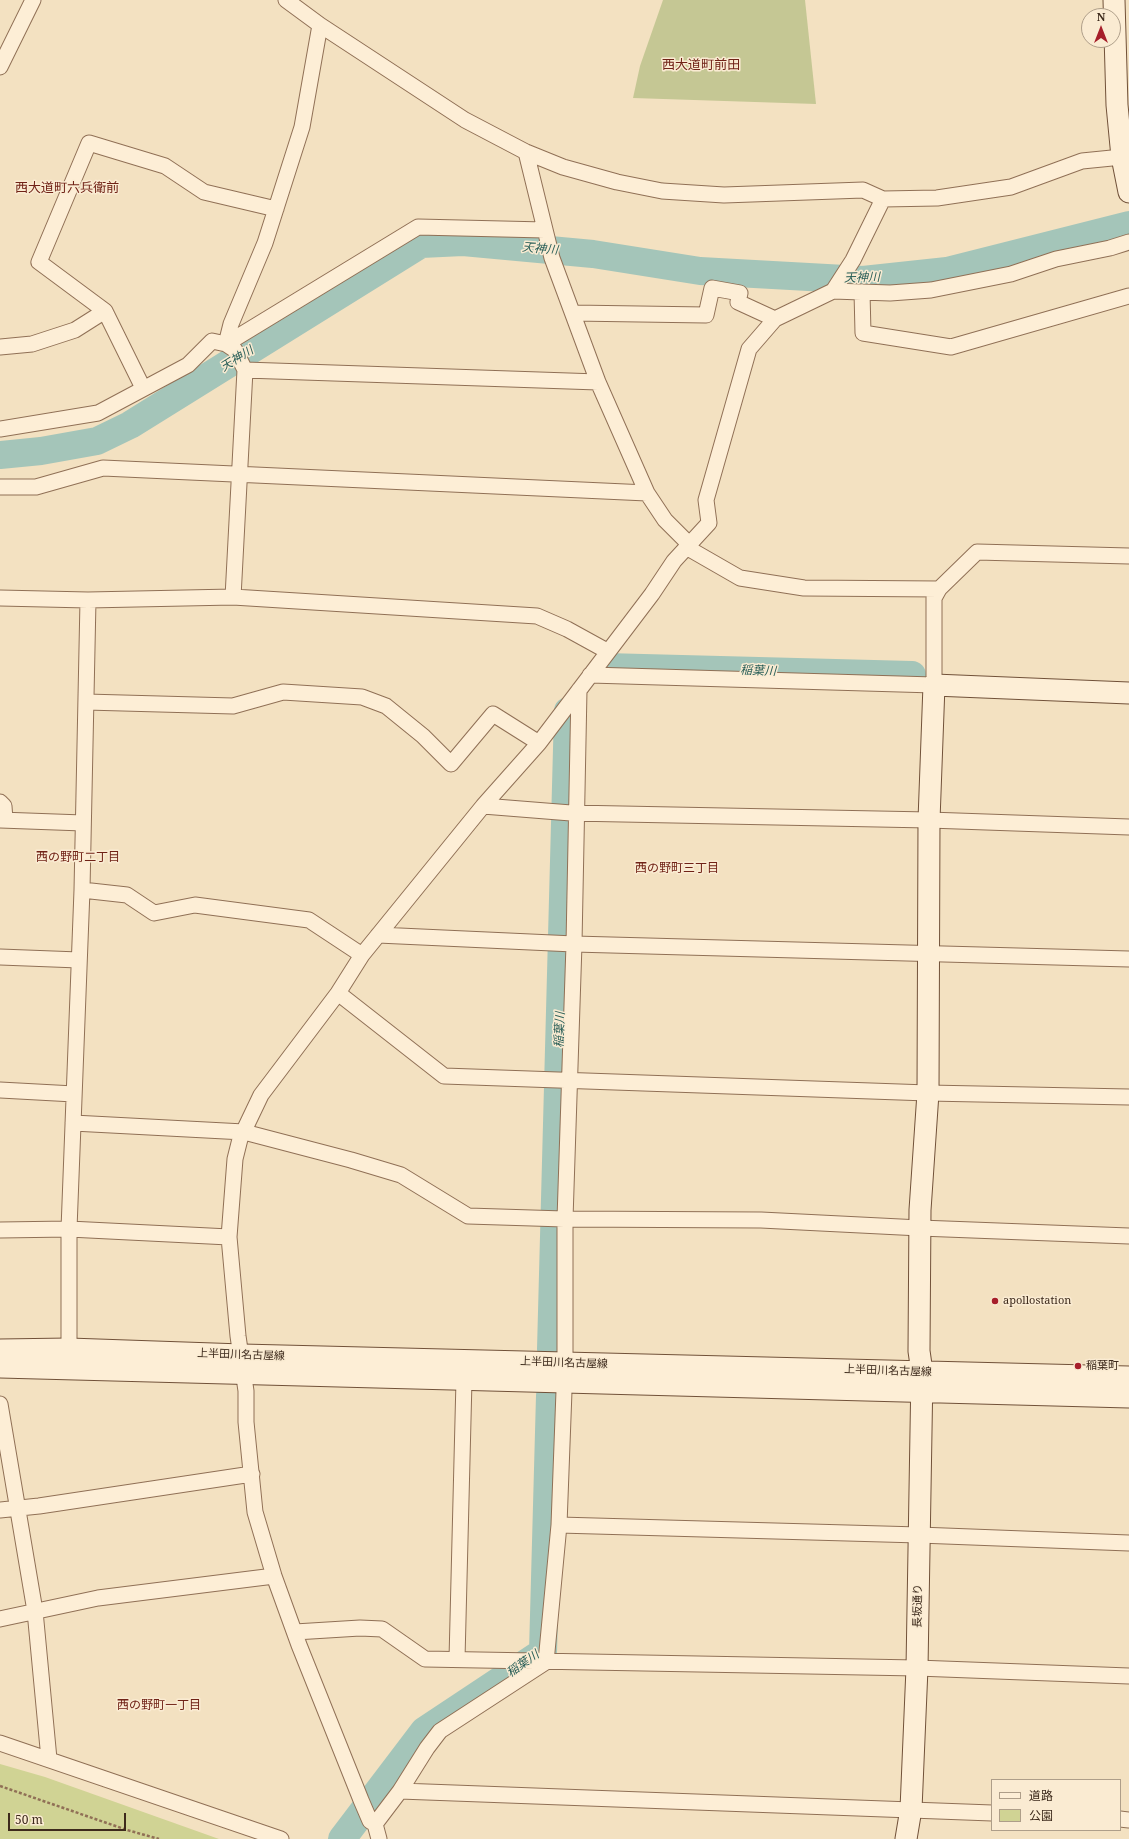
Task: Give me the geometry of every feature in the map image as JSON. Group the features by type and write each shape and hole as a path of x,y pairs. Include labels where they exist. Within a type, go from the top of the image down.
{"main road":[{"path":"1114,0 1117,105 1129,192"},
{"path":"934,685 1129,694"},
{"name":"長坂通り","path":"906,1839 911,1809 917,1668 918,1535 922,1381 919,1351 920,1228 928,1093 930,952 929,820 934,685"},
{"name":"上半田川名古屋線","path":"0,1350 69,1349 243,1364 464,1380 564,1373"},
{"name":"上半田川名古屋線","path":"0,1367 243,1364 416,1358 564,1373 922,1381 1129,1377"},
{"name":"上半田川名古屋線","path":"922,1381 1129,1397"}],"street":[{"path":"0,67 33,0"},
{"path":"286,0 320,25 465,120 526,152 563,167 618,182 662,191 724,196 863,190 883,199 937,198 1011,187 1082,161 1125,155"},
{"path":"233,597 245,370 231,347 231,324 265,243 302,127 320,25"},
{"path":"143,388 105,311 39,262 89,143 165,166 204,192 276,209"},
{"path":"526,152 552,258 598,382 647,493 665,520 687,545 740,578 804,588 939,589"},
{"path":"833,291 853,260 883,199"},
{"path":"231,347 418,226 546,231"},
{"path":"378,1839 361,1800 295,1632 274,1576 255,1512 246,1422 246,1391 238,1336 230,1237 235,1159 240,1139 261,1095 338,994 362,955 483,806 539,743 687,545 709,523 706,500 749,348 775,319 833,291 890,292 931,290 1011,274 1056,259 1110,248 1129,242"},
{"path":"573,313 706,315 712,288 740,293 738,302 775,319"},
{"path":"862,292 863,333 951,348 1129,296"},
{"path":"0,348 32,344 75,330 105,311"},
{"path":"0,429 98,413 188,365 212,341 231,347"},
{"path":"245,370 598,382"},
{"path":"0,487 36,487 103,468 647,493"},
{"path":"590,675 934,685 934,598 939,589 977,552 1129,556"},
{"path":"0,598 88,600 233,597 537,616 567,629 607,651"},
{"path":"69,1349 69,1229 82,890 88,600"},
{"path":"372,1823 400,1791 426,1748 440,1731 543,1661 559,1525 564,1373 564,1219 572,944 568,813 579,690"},
{"path":"86,702 233,706 283,692 362,697 386,706 424,736 451,764 493,714 539,743"},
{"path":"0,802 4,806 3,820 83,823"},
{"path":"483,806 568,813 929,820 1129,827"},
{"path":"82,890 127,895 154,913 195,905 309,920 362,955"},
{"path":"378,935 572,944 1129,958"},
{"path":"0,957 79,960"},
{"path":"338,994 444,1076 928,1093 1129,1097"},
{"path":"0,1090 74,1094"},
{"path":"73,1123 244,1132 351,1160 401,1175 468,1216 547,1219 761,1220 1129,1236"},
{"path":"0,1230 69,1229 230,1237"},
{"path":"457,1659 464,1380"},
{"path":"0,1404 36,1611 49,1759"},
{"path":"0,1510 39,1506 252,1474"},
{"path":"559,1525 918,1535 1129,1543"},
{"path":"0,1618 98,1598 274,1576"},
{"path":"295,1632 360,1628 382,1629 425,1659 917,1668 1129,1676"},
{"path":"0,1743 281,1839"},
{"path":"400,1791 991,1813"}],"path":[{"path":"0,1786 127,1830 159,1839"}],"green space":[{"path":"663,0 805,0 816,104 633,98 640,66"},
{"path":"0,1764 45,1777 219,1839 0,1839"}],"waterway":[{"name":"天神川","path":"0,455 41,451 97,441 130,425 421,244 463,242 593,254 700,271 863,280 947,271 1129,225"},
{"name":"稲葉川","path":"605,667 912,675"},
{"name":"稲葉川","path":"551,1349 568,711"},
{"name":"稲葉川","path":"342,1839 424,1731 543,1652 550,1396"}],"place":[{"name":"apollostation","path":"995,1301"},
{"name":"稲葉町","path":"1078,1366"}],"district":[{"name":"西大道町前田","path":"701,65"},
{"name":"西大道町六兵衛前","path":"67,188"},
{"name":"西の野町二丁目","path":"78,858"},
{"name":"西の野町三丁目","path":"677,869"},
{"name":"西の野町一丁目","path":"159,1706"}]}
